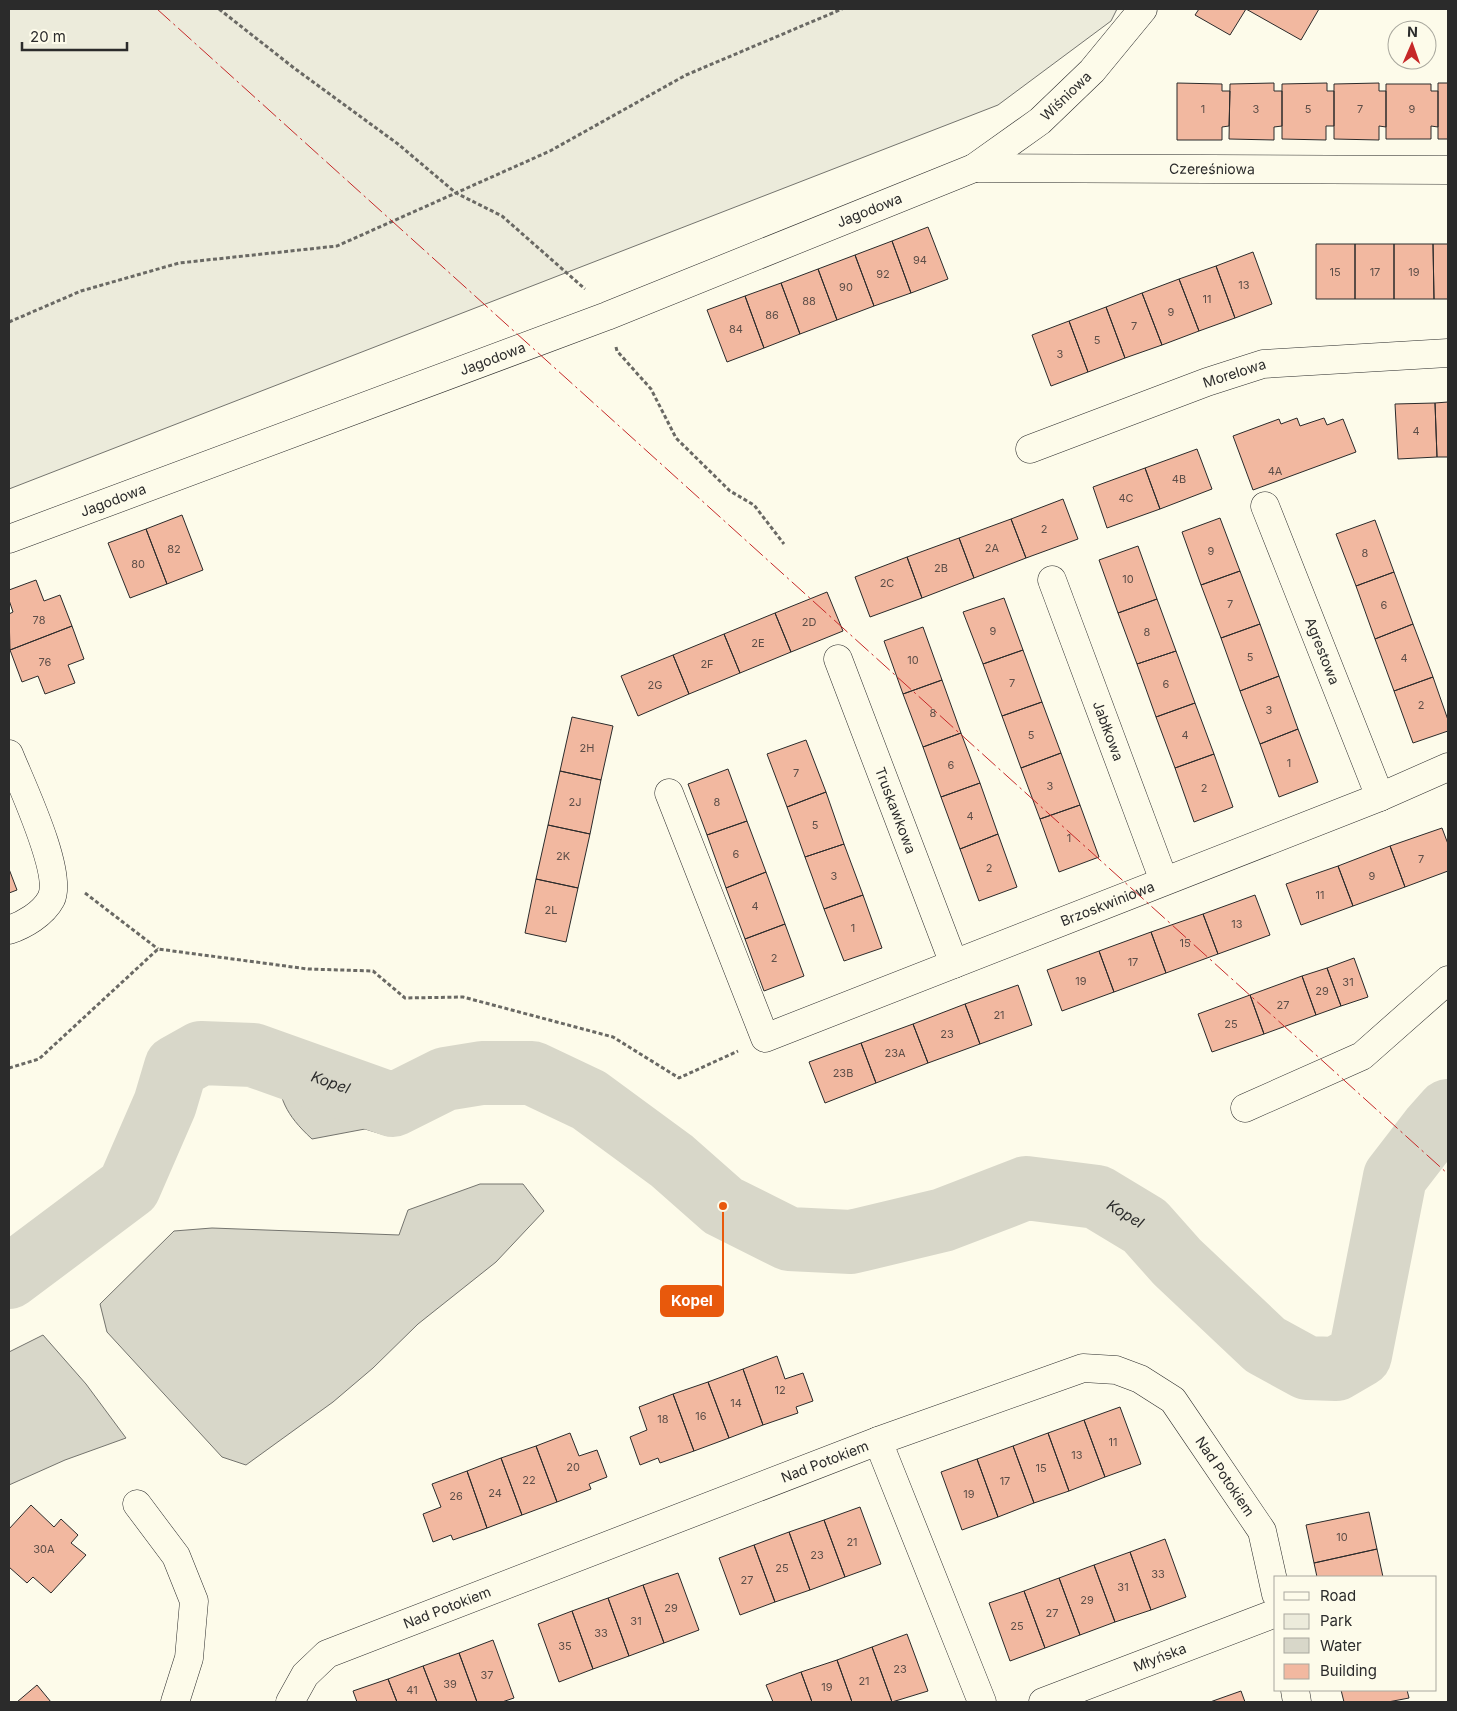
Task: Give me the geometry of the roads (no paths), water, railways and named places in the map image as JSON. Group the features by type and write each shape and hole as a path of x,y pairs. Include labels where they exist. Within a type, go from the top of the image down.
{"street":[{"name":"Wiśniowa","path":"974,168 1040,121 1092,71 1143,9"},
{"name":"Czereśniowa","path":"974,168 1448,170"},
{"name":"Jagodowa","path":"9,539 607,316 974,168"},
{"name":"Morelowa","path":"1030,449 1207,382 1263,364 1448,353"},
{"name":"Agrestowa","path":"1265,506 1380,797"},
{"name":"Jabłkowa","path":"1052,580 1164,881"},
{"name":"Truskawkowa","path":"838,659 954,964"},
{"path":"9,754 49,854 54,878 52,898 38,915 9,930"},
{"name":"Brzoskwiniowa","path":"669,794 765,1038 1380,797 1448,767"},
{"path":"1245,1108 1362,1056 1448,980"},
{"name":"Nad Potokiem","path":"290,1702 305,1675 327,1654 878,1441 1083,1368 1116,1370 1140,1379 1174,1400 1262,1531 1274,1585"},
{"path":"878,1441 982,1702"},
{"path":"138,1504 176,1556 194,1601 189,1658 175,1702"},
{"name":"Młyńska","path":"1043,1702 1274,1613"}],"water":[{"path":"295,1048 321,1048 375,1067 404,1084 393,1105 385,1135 365,1129 312,1139 289,1113 281,1096 279,1086 275,1062"},
{"path":"480,1184 523,1184 544,1211 496,1262 418,1324 373,1368 333,1402 246,1465 222,1457 107,1332 100,1304 174,1231 212,1228 399,1235 408,1210"},
{"path":"43,1335 86,1384 126,1438 65,1460 9,1485 9,1352"}],"waterway":[{"name":"Kopel","path":"9,1277 129,1187 165,1104 176,1067 201,1053 253,1055 393,1105 445,1079 482,1073 532,1073 589,1100 672,1161 723,1206 789,1239 851,1242 943,1220 1026,1188 1097,1197 1145,1226 1177,1262 1265,1345 1307,1368 1336,1369 1360,1355 1395,1177 1448,1111"}],"place":[{"name":"Kopel","path":"723,1206"}]}
